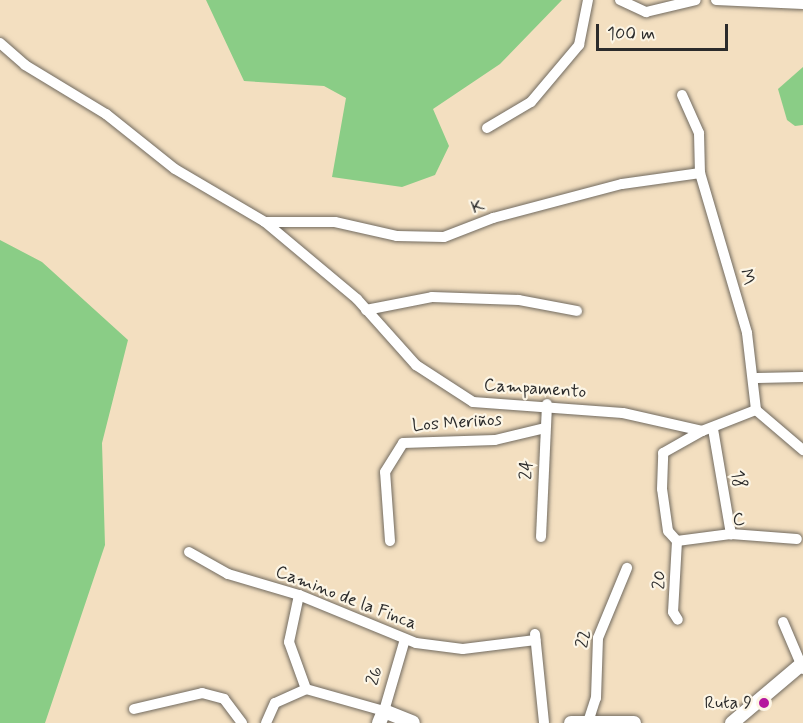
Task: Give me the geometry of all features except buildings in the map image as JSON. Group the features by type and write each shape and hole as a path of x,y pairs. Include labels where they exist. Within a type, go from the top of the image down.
{"street":[{"path":"487,128 531,102 579,45 588,0"},
{"path":"621,1 646,12 696,0"},
{"path":"716,0 803,4"},
{"name":"Campamento","path":"0,43 25,65 106,114 176,169 265,222 366,310 416,365 473,402 547,404 623,412 707,430"},
{"name":"M","path":"682,96 699,133 700,172 757,378 756,410"},
{"name":"K","path":"265,222 335,222 398,236 444,237 493,218 622,184 700,172"},
{"path":"366,310 432,297 519,300 577,311"},
{"path":"757,378 803,377"},
{"name":"24","path":"541,537 547,404"},
{"path":"677,541 668,531 662,489 663,453 707,430 756,410 803,450"},
{"name":"Los Meriños","path":"390,541 385,472 397,447 409,440 495,440 546,428"},
{"name":"18","path":"707,430 731,534"},
{"name":"C","path":"677,541 731,534 797,539"},
{"name":"20","path":"677,541 674,612 678,620"},
{"name":"Camino de la Finca","path":"189,552 228,574 299,595 405,639 463,649 535,637 544,723"},
{"name":"22","path":"589,719 596,698 598,638 627,568"},
{"path":"299,595 289,642 306,689"},
{"path":"735,723 802,665 783,622"},
{"name":"26","path":"381,717 405,639"},
{"path":"266,723 275,703 306,689 381,717 413,723"},
{"path":"134,709 202,693 224,699 242,723"},
{"path":"572,723 589,719 634,723"}],"green space":[{"path":"206,0 562,0 500,64 433,109 449,146 435,175 402,187 332,177 346,98 324,86 244,81"},
{"path":"803,67 803,125 795,126 787,120 778,89"},
{"path":"0,240 42,262 128,340 102,443 105,545 45,723 0,723"}],"place":[{"name":"Ruta 9","path":"764,703"}]}
